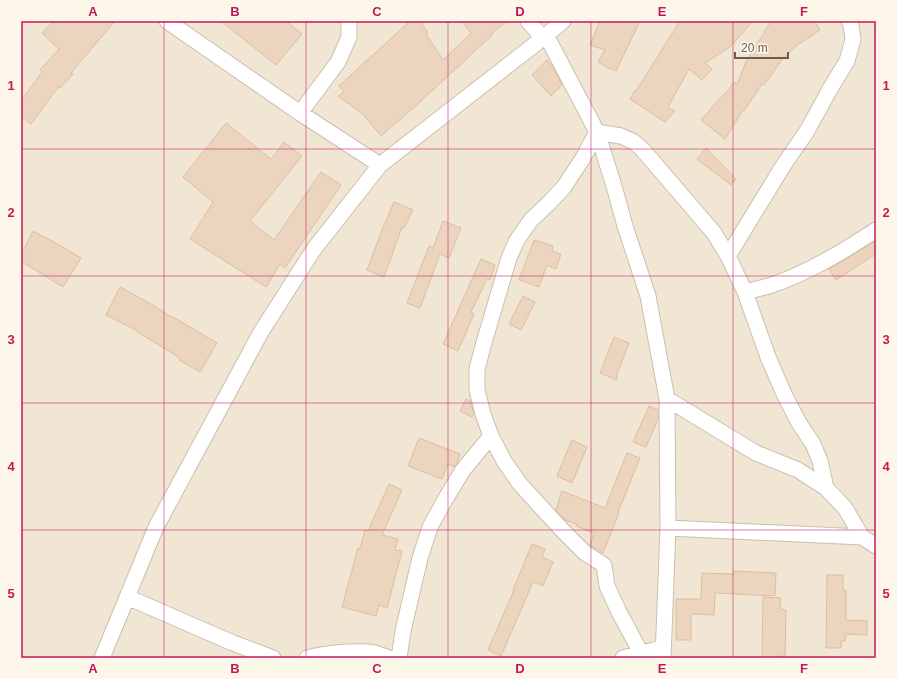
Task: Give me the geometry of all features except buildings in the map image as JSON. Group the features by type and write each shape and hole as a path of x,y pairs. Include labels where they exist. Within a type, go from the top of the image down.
{"street":[{"path":"167,21 300,113 380,165"},
{"path":"300,113 338,62 349,37 349,21"},
{"path":"528,21 544,37 597,132 614,186 624,226 648,296 666,399 668,528 663,653 641,653 623,658"},
{"path":"102,658 156,527 262,332 314,249 380,165 563,21"},
{"path":"728,256 783,166 807,131 847,61 853,39 849,21"},
{"path":"597,132 621,136 634,142 644,150 714,233 728,256 745,292 768,357 784,394 799,423 813,444 820,461 826,488"},
{"path":"597,132 583,158 564,187 531,220 517,240 508,258 477,369 477,390 483,414 491,436 504,461 520,484 585,553 604,565 606,586 641,653"},
{"path":"745,292 768,286 808,270 846,250 876,230"},
{"path":"666,399 756,453 798,470 826,488 846,508 862,537 876,546"},
{"path":"399,658 404,624 420,558 430,527 463,470 491,436"},
{"path":"668,528 862,537"},
{"path":"127,597 273,658"},
{"path":"307,658 346,652 374,653 389,658"}],"shaded area":[{"path":"21,21 876,21 876,658 21,658"}]}
